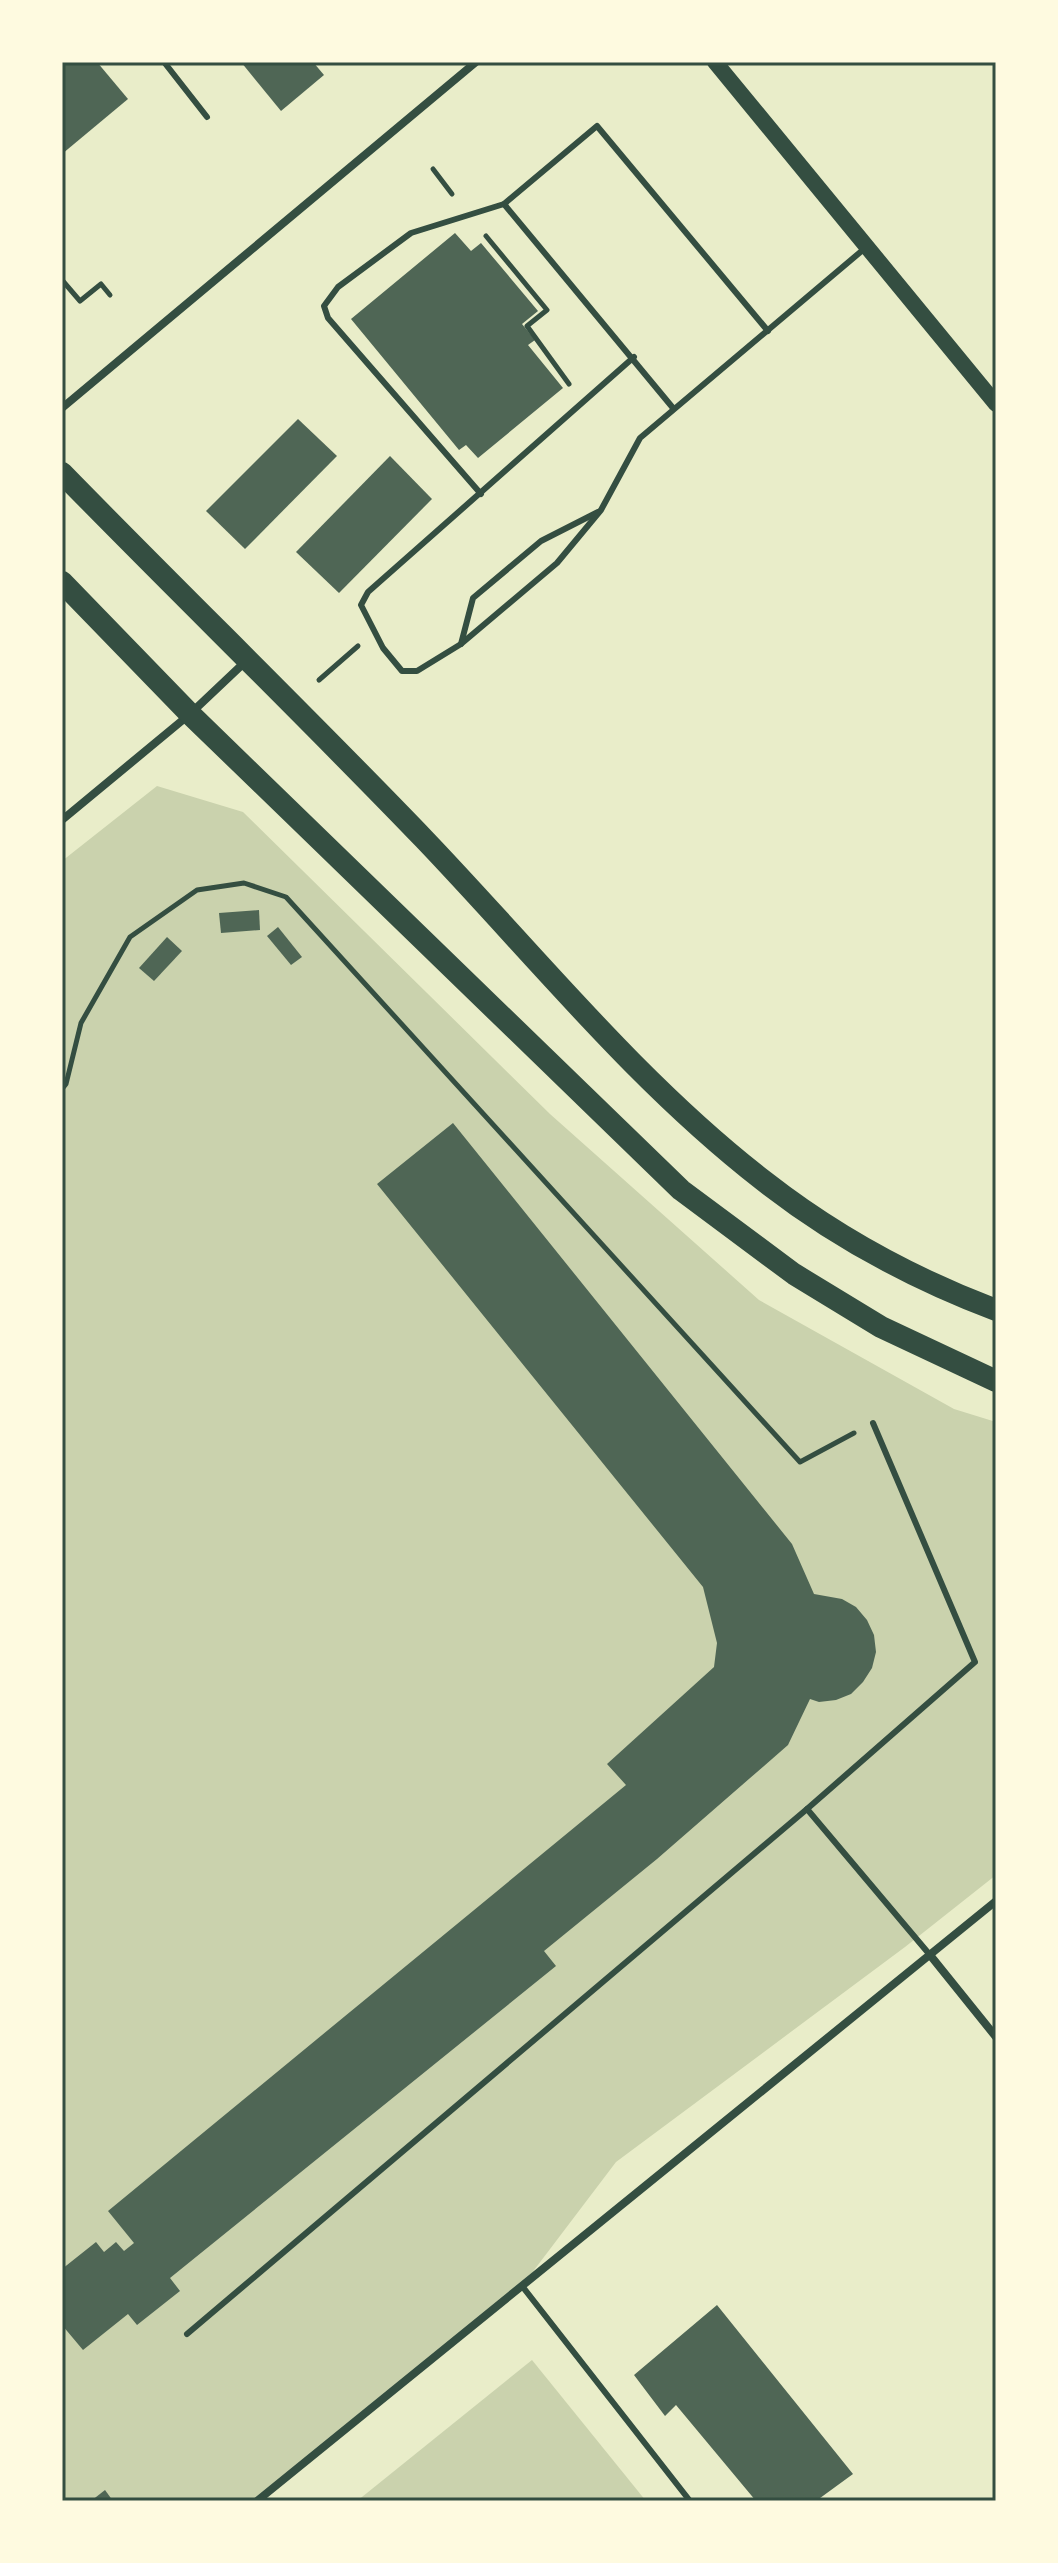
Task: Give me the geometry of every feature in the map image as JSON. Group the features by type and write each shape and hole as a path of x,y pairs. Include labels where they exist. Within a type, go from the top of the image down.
{"highway":[{"path":"62,473 426,842 610,1040 712,1137 764,1181 832,1229 921,1277 996,1310"},
{"path":"62,582 190,714 681,1190 794,1274 881,1327 996,1381"}],"main road":[{"path":"715,62 996,404"}],"street":[{"path":"62,408 476,62"},
{"path":"62,820 190,714 248,659"},
{"path":"257,2501 996,1901"},
{"path":"930,1955 996,2037"}],"lane":[{"path":"164,62 207,117"},
{"path":"481,494 328,318 324,306 338,287 411,233 504,204 597,126 768,331"},
{"path":"504,204 634,357 673,408"},
{"path":"634,357 368,592 361,605 374,632 402,671 417,671 461,644 557,563 601,510 640,438 867,247"},
{"path":"461,644 473,598 541,541 601,510"},
{"path":"187,2334 807,1809 975,1662 873,1423"},
{"path":"807,1809 930,1955"},
{"path":"522,2286 690,2501"}],"path":[{"path":"433,169 547,310 527,326 568,382 580,405"},
{"path":"62,280 80,301 101,284 110,295"},
{"path":"319,680 374,632"},
{"path":"62,1089 66,1084 81,1023 130,937 197,890 244,883 286,897 800,1462 873,1423"}],"green space":[{"path":"157,786 243,812 550,1114 759,1300 954,1409 996,1422 996,1875 905,1947 616,2162 522,2286 257,2501 62,2501 62,861"},
{"path":"532,2360 646,2501 357,2501"}],"building":[{"path":"62,62 97,62 128,99 62,154"},
{"path":"241,62 313,62 324,75 281,111"},
{"path":"455,233 471,251 481,243 538,311 522,324 535,340 528,345 563,388 478,458 466,445 459,450 351,319"},
{"path":"298,419 337,456 245,549 206,511"},
{"path":"390,456 432,499 339,593 296,552"},
{"path":"259,910 260,930 221,933 219,913"},
{"path":"278,927 302,957 291,965 267,936"},
{"path":"167,937 182,951 154,981 139,968"},
{"path":"453,1123 792,1544 814,1594 842,1599 856,1607 867,1620 874,1635 876,1652 872,1668 851,1694 836,1700 819,1702 810,1699 788,1745 657,1859 544,1951 556,1966 170,2278 180,2291 137,2325 128,2314 83,2350 62,2325 62,2269 96,2242 104,2252 116,2242 124,2251 134,2243 108,2211 626,1785 607,1764 714,1667 717,1643 703,1587 377,1184"},
{"path":"717,2305 853,2474 816,2501 756,2501 676,2405 665,2416 634,2375"},
{"path":"105,2490 113,2501 91,2501"}]}
